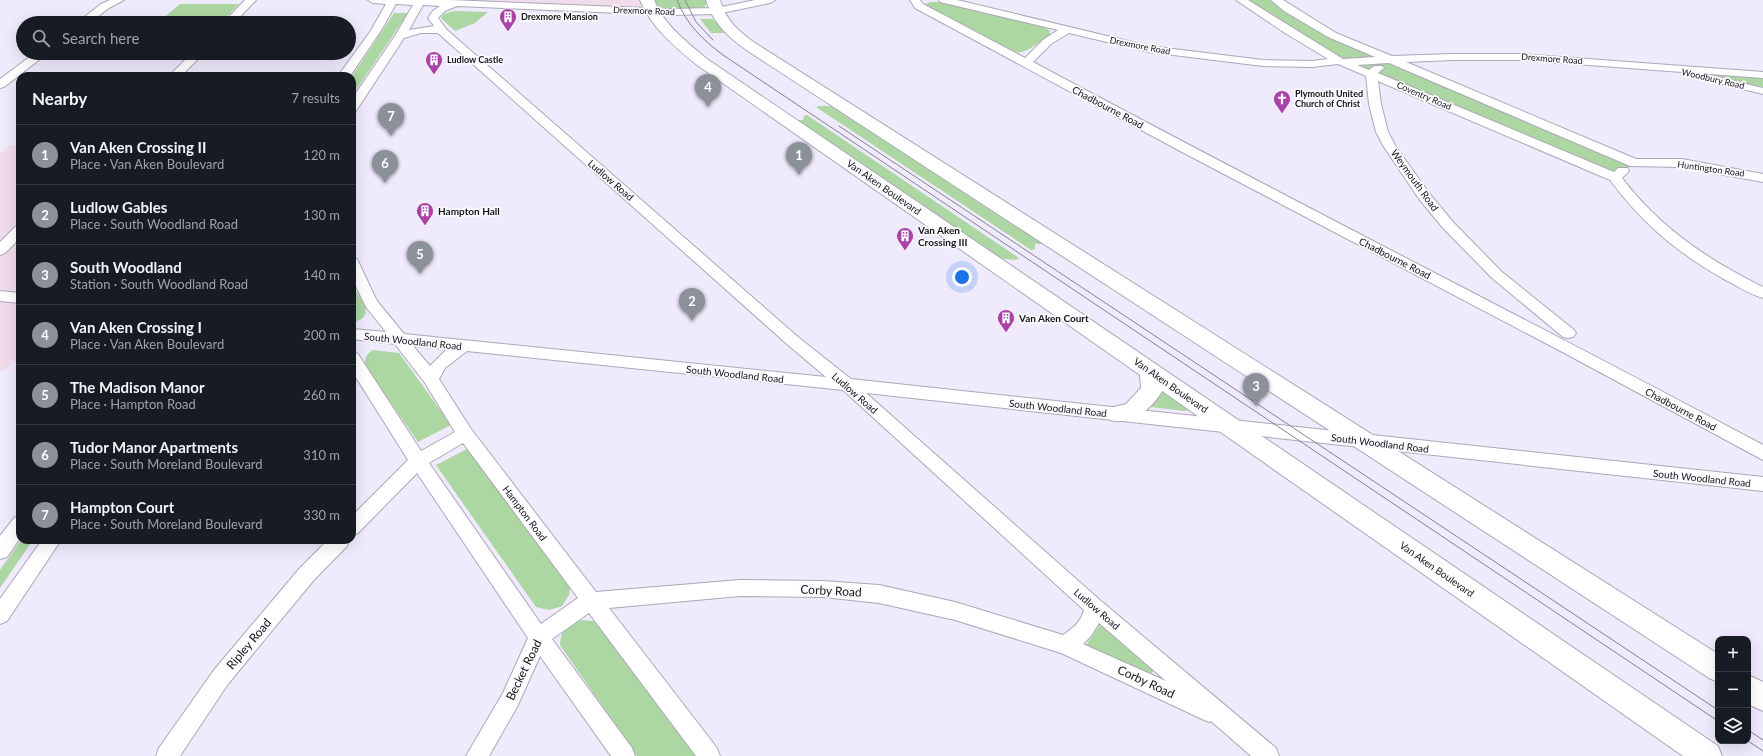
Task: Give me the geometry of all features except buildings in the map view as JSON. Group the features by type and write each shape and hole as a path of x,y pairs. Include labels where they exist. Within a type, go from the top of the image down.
{"main road":[{"name":"Van Aken Boulevard","path":"650,6 671,34 702,62 1708,756"},
{"path":"715,6 721,20 731,32 753,48 1715,667"},
{"path":"1118,414 1133,410 1152,390 1152,381 1148,369"},
{"path":"1751,690 1763,698"}],"street":[{"path":"91,16 104,6 119,0"},
{"path":"235,16 251,0"},
{"name":"Drexmore Road","path":"374,0 421,1 454,4 650,6 715,6 770,0"},
{"path":"356,59 375,32 392,0"},
{"name":"Chadbourne Road","path":"915,0 919,6 1186,149 1763,453"},
{"name":"Drexmore Road","path":"944,0 1149,50 1205,57 1290,64 1453,57 1522,57 1763,75"},
{"name":"Coventry Road","path":"1241,0 1340,62 1615,177"},
{"name":"Coventry Road","path":"1276,0 1288,9 1332,35 1634,163"},
{"path":"356,102 400,36 421,1"},
{"name":"Ludlow Road","path":"454,4 442,9 433,16 442,31 847,385 1094,607 1268,756"},
{"path":"400,36 420,29 442,31"},
{"path":"1026,63 1047,42 1066,30"},
{"path":"17,72 33,60"},
{"path":"179,72 191,60"},
{"path":"347,72 355,60"},
{"path":"1371,74 1388,60"},
{"name":"Woodbury Road","path":"1663,67 1763,90"},
{"path":"0,85 16,73"},
{"name":"Weymouth Road","path":"1371,74 1375,104 1382,132 1390,147 1424,196 1448,225 1507,285 1568,333"},
{"path":"1634,163 1615,177 1642,212 1673,240 1712,267 1763,293"},
{"name":"Huntington Road","path":"1634,163 1682,163 1763,178"},
{"path":"0,250 16,234"},
{"name":"Hampton Road","path":"356,270 372,303 431,379 465,434 590,601 710,756"},
{"path":"1496,311 1507,300 1507,285"},
{"path":"0,296 16,298"},
{"name":"South Woodland Road","path":"356,334 847,385 1763,484"},
{"path":"431,379 432,373 446,358 463,346"},
{"path":"356,364 418,461 538,638 624,756"},
{"path":"356,524 418,461 465,434"},
{"path":"0,551 16,529"},
{"path":"0,615 49,544"},
{"name":"Ripley Road","path":"167,756 221,677 306,575 336,544"},
{"name":"Corby Road","path":"590,601 740,588 823,589 879,594 955,611 1065,645 1227,720"},
{"name":"Becket Road","path":"477,756 510,700 538,638 590,601"},
{"path":"1065,645 1081,635 1091,621 1094,607"}],"shaded area":[{"path":"370,0 647,0 652,12"},
{"path":"10,145 16,145 16,361 13,361 4,371 0,371 0,153"}],"green space":[{"path":"655,0 706,0 706,5 699,8 670,9 656,5"},
{"path":"1241,0 1276,0 1332,35 1634,163 1615,177 1341,62"},
{"path":"941,2 1042,26 1050,31 1050,35 1028,50 1023,52 1013,52 926,6 927,3"},
{"path":"180,4 239,4 227,16 166,16"},
{"path":"454,11 488,12 475,23 455,31 441,18 444,14"},
{"path":"394,13 408,13 356,90 356,72 355,72"},
{"path":"700,19 713,19 726,33 711,33"},
{"path":"1663,67 1763,75 1763,91"},
{"path":"837,106 1045,244 1035,244 1035,249 1031,250 816,107"},
{"path":"807,115 1019,258 1016,260 996,258 796,120 803,120 804,116"},
{"path":"356,290 365,307 366,313 362,319 356,321"},
{"path":"373,350 399,353 451,425 418,442 365,366 366,356"},
{"path":"1161,387 1190,410 1184,411 1151,407"},
{"path":"469,448 571,584 569,595 562,606 549,610 536,607 436,465"},
{"path":"18,544 30,544 0,588 0,570"},
{"path":"582,620 593,621 604,631 697,756 637,756 560,645 563,632 572,624"},
{"path":"1101,623 1155,669 1150,675 1086,645"}],"tram line":[{"path":"677,0 690,24 723,55 1715,719"},
{"path":"685,0 696,22 713,40"},
{"path":"839,126 1715,708"},
{"path":"1751,732 1763,740"},
{"path":"1751,743 1763,751"}],"place":[{"name":"Drexmore Mansion","path":"508,32"},
{"name":"Ludlow Castle","path":"434,75"},
{"name":"Van Aken Crossing I","path":"708,107"},
{"name":"Plymouth United Church of Christ","path":"1282,114"},
{"name":"Hampton Court","path":"391,136"},
{"name":"Van Aken Crossing II","path":"799,175"},
{"name":"Tudor Manor Apartments","path":"385,183"},
{"name":"Hampton Hall","path":"425,226"},
{"name":"Van Aken Crossing III","path":"905,251"},
{"name":"The Madison Manor","path":"420,274"},
{"name":"Ludlow Gables","path":"692,321"},
{"name":"Van Aken Court","path":"1006,333"},
{"name":"South Woodland","path":"1256,406"}]}
